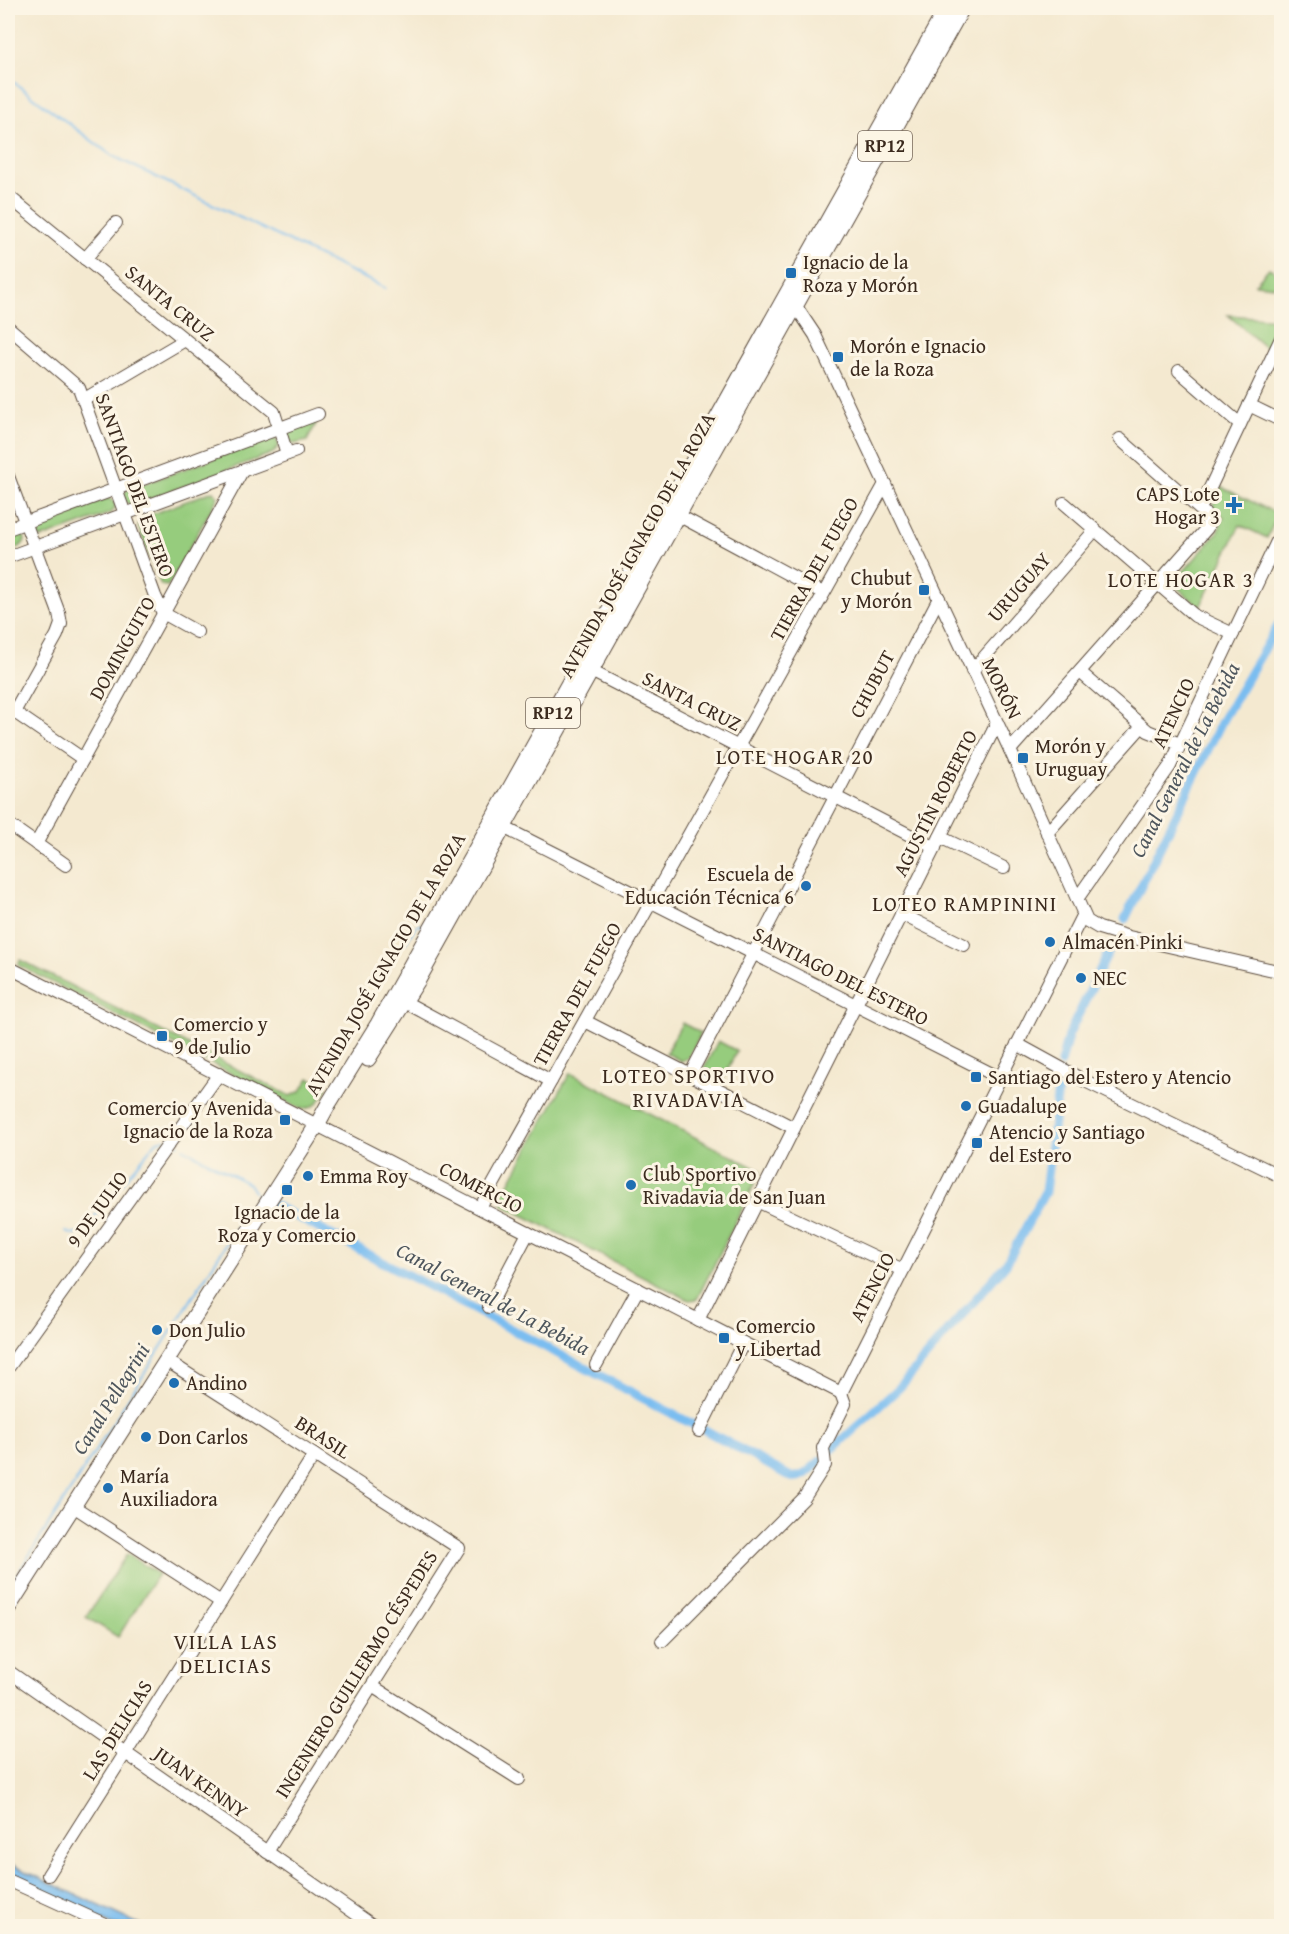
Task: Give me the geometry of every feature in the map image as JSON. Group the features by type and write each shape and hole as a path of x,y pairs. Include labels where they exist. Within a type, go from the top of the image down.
{"main road":[{"name":"AVENIDA JOSÉ IGNACIO DE LA ROZA","path":"317,1125 330,1113 387,1032 405,1002 678,515 947,8"},
{"name":"AVENIDA JOSÉ IGNACIO DE LA ROZA","path":"8,1608 317,1125 388,1008 790,302 962,8"}],"street":[{"name":"SANTA CRUZ","path":"8,196 274,412 279,428 292,453 242,471"},
{"path":"85,259 116,223"},
{"name":"MORÓN","path":"790,302 815,335 1010,750 1083,914"},
{"name":"SANTIAGO DEL ESTERO","path":"8,327 76,385 163,613"},
{"path":"1200,509 1281,336"},
{"path":"83,400 185,340"},
{"path":"1179,371 1240,424"},
{"path":"1249,405 1281,421"},
{"path":"8,529 318,414"},
{"path":"1010,750 1207,528 1207,517 1200,509 1119,439"},
{"path":"8,557 242,471"},
{"name":"DOMINGUITO","path":"36,844 242,471"},
{"path":"8,476 59,613 61,624 57,635 11,710 83,759"},
{"name":"TIERRA DEL FUEGO","path":"480,1208 885,484"},
{"path":"1064,503 1195,616 1233,634"},
{"path":"678,515 823,593"},
{"name":"URUGUAY","path":"972,671 1095,530"},
{"name":"ATENCIO","path":"1077,899 1170,766 1281,531"},
{"name":"CHUBUT","path":"690,1075 939,598"},
{"path":"163,613 197,632"},
{"name":"SANTA CRUZ","path":"591,671 835,796 937,842 1004,868"},
{"path":"1080,672 1148,731 1180,744"},
{"name":"AGUSTÍN ROBERTO","path":"698,1320 997,723"},
{"path":"1047,833 1142,726"},
{"path":"8,824 66,866"},
{"name":"SANTIAGO DEL ESTERO","path":"503,827 1000,1078"},
{"path":"901,914 964,945"},
{"path":"1083,914 1094,926 1119,934 1281,972"},
{"name":"ATENCIO","path":"662,1641 804,1498 825,1465 823,1448 845,1404 841,1393 1083,914"},
{"name":"COMERCIO","path":"8,967 841,1393"},
{"path":"405,1002 551,1081"},
{"path":"585,1021 794,1128"},
{"path":"1017,1044 1079,1078 1281,1177"},
{"name":"9 DE JULIO","path":"8,1368 219,1074"},
{"path":"757,1201 903,1270"},
{"path":"489,1307 528,1233"},
{"path":"596,1365 638,1289"},
{"path":"699,1431 743,1343"},
{"name":"BRASIL","path":"166,1360 459,1548"},
{"name":"LAS DELICIAS","path":"48,1875 314,1455"},
{"path":"73,1506 221,1602"},
{"name":"INGENIERO GUILLERMO CÉSPEDES","path":"267,1852 459,1548"},
{"name":"JUAN KENNY","path":"8,1671 372,1925"},
{"path":"372,1686 519,1779"},
{"path":"8,1880 109,1926"}],"green space":[{"path":"1269,268 1281,275 1281,287 1255,284"},
{"path":"1228,315 1278,319 1280,323 1267,349"},
{"path":"319,418 307,441 294,444 289,441 287,436 289,431"},
{"path":"271,437 277,440 279,446 273,453 133,505 126,503 123,495 125,491"},
{"path":"1221,487 1278,514 1267,538 1240,525 1200,607 1178,588 1177,579 1217,533 1224,517 1212,507"},
{"path":"213,491 218,497 168,586 161,585 138,525 142,518"},
{"path":"108,498 115,503 115,508 111,513 42,538 35,535 34,528 38,522"},
{"path":"17,531 24,536 25,541 21,546 8,552 8,534"},
{"path":"20,960 290,1096 301,1091 309,1078 328,1088 314,1106 301,1109 18,965"},
{"path":"682,1023 701,1033 688,1058 681,1061 666,1053"},
{"path":"718,1041 737,1051 721,1082 707,1074 704,1068"},
{"name":"Club Sportivo Rivadavia de San Juan","path":"570,1073 761,1171 697,1299 689,1300 503,1205 501,1198"},
{"path":"127,1554 158,1574 118,1637 86,1617"}],"water":[{"path":"8,1863 143,1926 115,1926 8,1877"}],"waterway":[{"path":"8,78 111,155 385,288"},
{"name":"Canal General de La Bebida","path":"1125,919 1223,719 1282,619"},
{"path":"405,943 415,927 424,926"},
{"name":"Canal General de La Bebida","path":"1061,1063 1068,1036 1111,947"},
{"name":"Canal General de La Bebida","path":"828,1453 899,1388 1006,1264 1045,1192 1060,1074"},
{"path":"66,1232 74,1235 82,1232 157,1141 165,1139"},
{"path":"183,1148 249,1184 254,1192"},
{"name":"Canal Pellegrini","path":"8,1589 256,1197 260,1197 256,1194"},
{"name":"Canal General de La Bebida","path":"274,1205 696,1426"},
{"name":"Canal General de La Bebida","path":"705,1430 791,1477 804,1475 821,1460"}],"place":[{"name":"Ignacio de la Roza y Morón","path":"791,273"},
{"name":"Morón e Ignacio de la Roza","path":"838,357"},
{"name":"CAPS Lote Hogar 3","path":"1234,505"},
{"name":"Chubut y Morón","path":"924,590"},
{"name":"Morón y Uruguay","path":"1023,758"},
{"name":"Escuela de Educación Técnica 6","path":"806,886"},
{"name":"Almacén Pinki","path":"1050,942"},
{"name":"NEC","path":"1081,978"},
{"name":"Comercio y 9 de Julio","path":"162,1036"},
{"name":"Santiago del Estero y Atencio","path":"976,1077"},
{"name":"Guadalupe","path":"966,1106"},
{"name":"Comercio y Avenida Ignacio de la Roza","path":"285,1120"},
{"name":"Atencio y Santiago del Estero","path":"977,1143"},
{"name":"Emma Roy","path":"308,1176"},
{"name":"Club Sportivo Rivadavia de San Juan","path":"631,1185"},
{"name":"Ignacio de la Roza y Comercio","path":"287,1190"},
{"name":"Don Julio","path":"157,1330"},
{"name":"Comercio y Libertad","path":"724,1338"},
{"name":"Andino","path":"174,1383"},
{"name":"Don Carlos","path":"146,1437"},
{"name":"María Auxiliadora","path":"108,1488"}],"district":[{"name":"LOTE HOGAR 3","path":"1181,580"},
{"name":"LOTE HOGAR 20","path":"795,757"},
{"name":"LOTEO RAMPININI","path":"965,904"},
{"name":"LOTEO SPORTIVO RIVADAVIA","path":"689,1088"},
{"name":"VILLA LAS DELICIAS","path":"226,1654"}]}
